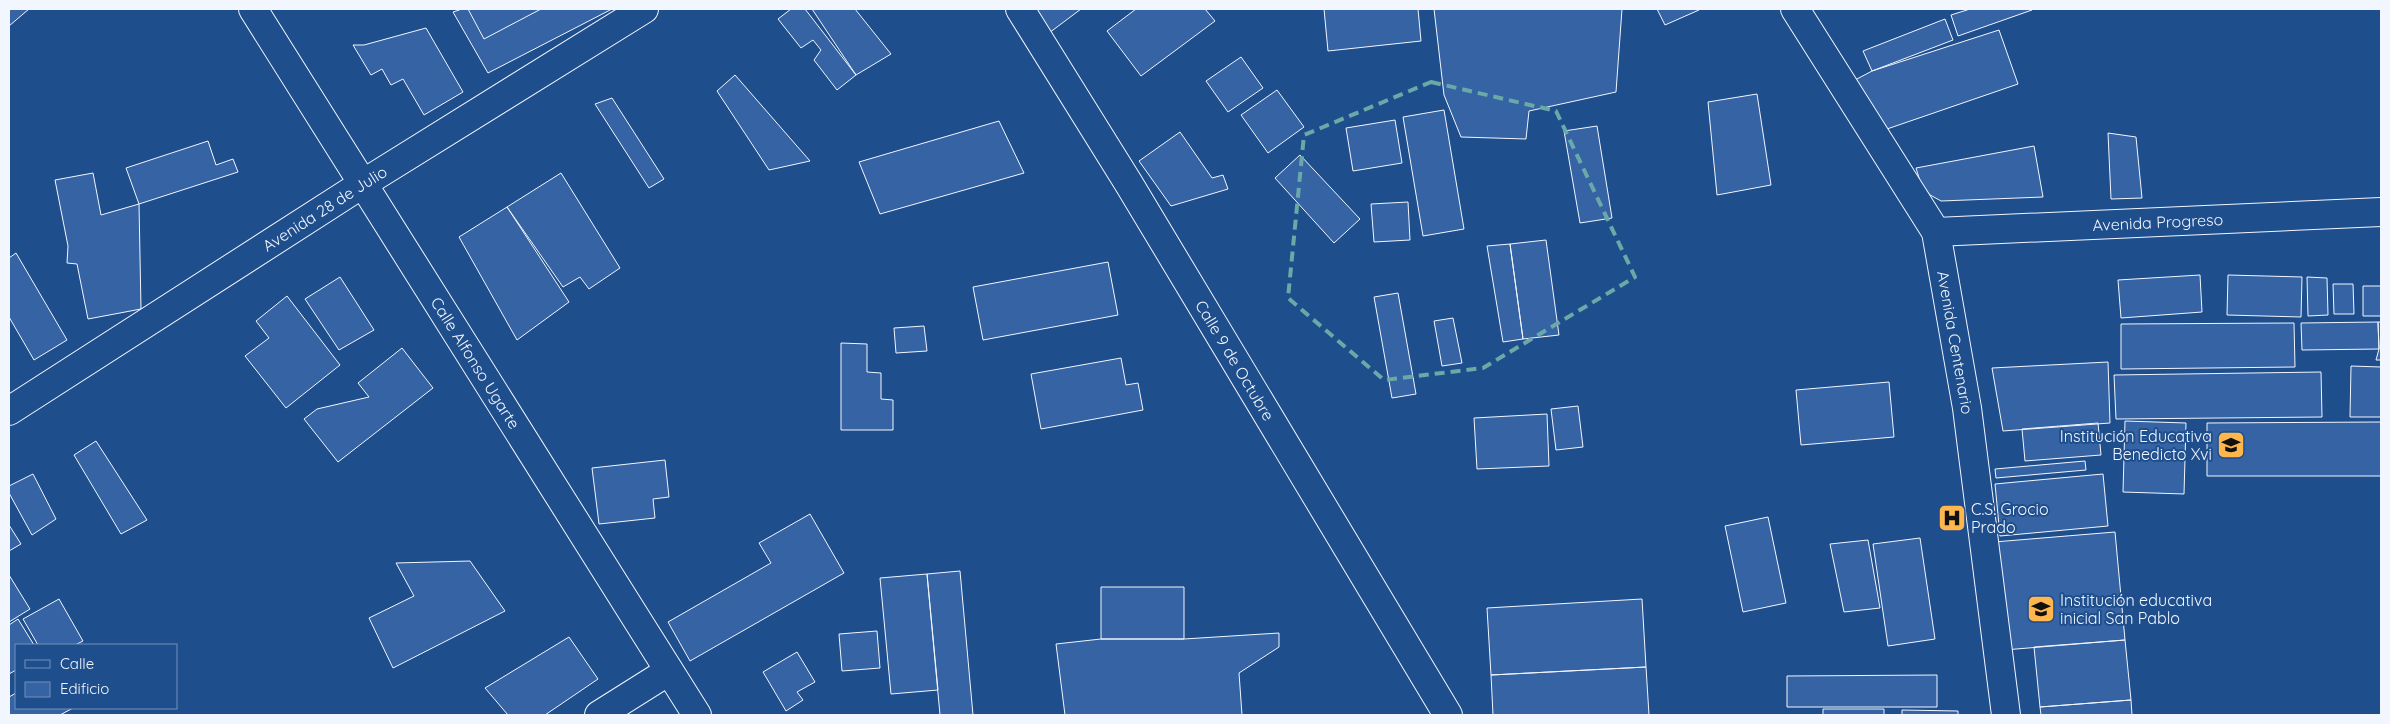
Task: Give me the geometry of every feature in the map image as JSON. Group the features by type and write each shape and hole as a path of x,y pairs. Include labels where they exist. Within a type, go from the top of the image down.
{"street":[{"name":"Calle Alfonso Ugarte","path":"253,9 697,715"},
{"name":"Avenida 28 de Julio","path":"9,411 364,183 644,9"},
{"name":"Calle 9 de Octubre","path":"1020,9 1130,184 1448,715"},
{"name":"Avenida Centenario","path":"1795,9 1936,232 1967,408 2006,715"},
{"name":"Avenida Progreso","path":"1936,232 2381,212"},
{"path":"599,715 669,671"}],"highlighted area":[{"path":"1431,82 1556,111 1635,277 1483,368 1384,380 1288,298 1304,135"}],"building":[{"path":"9,9 29,9 9,26"},
{"path":"462,9 612,9 488,73 453,12"},
{"path":"468,9 541,9 484,39"},
{"path":"791,9 805,9 856,75 837,90 814,60 821,50 813,40 801,48 778,19"},
{"path":"812,9 855,9 891,54 856,75"},
{"path":"1031,9 1081,9 1049,33"},
{"path":"1136,9 1205,9 1215,21 1141,76 1107,31"},
{"path":"1324,9 1418,9 1421,41 1328,51"},
{"path":"1434,9 1622,9 1616,92 1529,111 1526,139 1461,137 1444,95"},
{"path":"1657,9 1699,9 1699,10 1665,25"},
{"path":"1970,9 2032,10 1958,36 1951,15"},
{"path":"1945,19 1953,40 1872,71 1863,51"},
{"path":"426,28 463,92 424,115 403,79 391,85 382,69 371,75 353,45 364,45"},
{"path":"1999,30 2018,84 1887,129 1855,80 1872,71"},
{"path":"1241,57 1263,88 1228,112 1206,81"},
{"path":"735,75 810,161 769,170 717,91"},
{"path":"1277,90 1304,127 1268,153 1241,115"},
{"path":"1757,94 1771,185 1717,195 1708,102"},
{"path":"612,98 664,179 649,188 595,104"},
{"path":"1444,110 1464,229 1423,236 1403,117"},
{"path":"1395,120 1402,163 1353,171 1346,128"},
{"path":"999,121 1024,173 880,214 859,162"},
{"path":"1597,126 1612,218 1580,223 1564,131"},
{"path":"1180,132 1212,178 1223,175 1228,189 1171,206 1139,161"},
{"path":"2108,133 2136,137 2142,198 2111,199"},
{"path":"208,141 216,165 233,159 238,172 139,204 126,168"},
{"path":"2034,146 2043,197 1941,201 1923,191 1916,168"},
{"path":"1300,155 1360,219 1334,243 1275,178"},
{"path":"93,173 101,215 139,204 141,309 88,319 77,264 67,263 68,246 55,180"},
{"path":"561,173 620,268 589,289 580,277 563,287 507,207"},
{"path":"1408,202 1410,240 1374,242 1371,204"},
{"path":"507,207 569,302 517,340 459,237"},
{"path":"1546,240 1559,335 1523,339 1510,244"},
{"path":"1510,244 1523,339 1503,342 1487,246"},
{"path":"16,253 67,340 34,360 9,317 9,258"},
{"path":"1108,262 1118,315 983,340 973,287"},
{"path":"2200,275 2202,312 2121,318 2118,280"},
{"path":"2228,275 2302,277 2301,317 2227,315"},
{"path":"340,277 374,330 339,350 305,299"},
{"path":"2307,277 2327,278 2328,315 2308,316"},
{"path":"2333,284 2353,284 2354,314 2334,314"},
{"path":"2363,286 2381,286 2381,316 2363,316"},
{"path":"1398,293 1416,394 1392,398 1374,297"},
{"path":"287,296 340,365 286,408 245,356 269,338 256,321"},
{"path":"1453,318 1462,363 1442,366 1434,321"},
{"path":"2378,322 2381,322 2381,360 2376,360 2379,349"},
{"path":"2378,322 2379,349 2302,350 2301,323"},
{"path":"2294,323 2295,367 2121,369 2121,324"},
{"path":"924,326 927,351 896,353 894,328"},
{"path":"841,343 867,344 867,372 881,373 881,399 893,400 893,430 841,430"},
{"path":"402,348 433,388 338,462 304,419 317,409 369,397 358,383"},
{"path":"1121,358 1126,385 1138,383 1143,410 1041,429 1031,374"},
{"path":"2108,362 2110,423 2003,431 1992,368"},
{"path":"2351,366 2381,367 2381,417 2350,417"},
{"path":"2321,372 2322,417 2116,419 2114,375"},
{"path":"1889,382 1894,437 1801,445 1796,390"},
{"path":"1578,406 1583,447 1556,450 1551,409"},
{"path":"1547,414 1549,466 1477,469 1474,418"},
{"path":"2125,421 2186,423 2184,494 2123,492"},
{"path":"2381,422 2381,476 2207,476 2207,423"},
{"path":"2098,423 2101,455 2025,461 2022,429"},
{"path":"96,441 147,520 121,534 74,455"},
{"path":"665,460 669,497 653,499 655,518 599,524 592,468"},
{"path":"2085,461 2086,470 1996,478 1995,469"},
{"path":"33,474 56,519 32,535 9,493 9,486"},
{"path":"2103,474 2108,526 2000,536 1995,484"},
{"path":"810,514 844,573 690,661 668,622 771,563 759,543"},
{"path":"1768,517 1786,603 1743,612 1725,526"},
{"path":"9,525 21,544 9,551"},
{"path":"2115,532 2125,640 2004,650 1994,542"},
{"path":"1920,538 1935,639 1888,646 1873,544"},
{"path":"1868,540 1880,608 1844,612 1830,544"},
{"path":"470,561 505,611 393,668 369,618 414,596 396,563"},
{"path":"960,571 973,715 940,715 927,574"},
{"path":"927,574 938,690 891,694 880,578"},
{"path":"9,575 30,609 9,622"},
{"path":"1101,587 1184,587 1184,639 1101,639"},
{"path":"59,599 83,641 77,644 37,644 23,619"},
{"path":"1642,599 1646,667 1491,675 1487,608"},
{"path":"18,619 33,644 15,644 15,671 9,674 9,625"},
{"path":"877,631 880,668 842,671 839,634"},
{"path":"1279,633 1279,647 1239,673 1242,715 1065,715 1056,644 1101,639 1184,639"},
{"path":"569,637 598,679 545,715 508,715 485,688"},
{"path":"2125,640 2131,700 2040,707 2034,647"},
{"path":"797,652 815,682 797,692 803,700 786,711 763,672"},
{"path":"1646,667 1649,715 1493,715 1491,675"},
{"path":"1937,675 1937,707 1787,707 1787,676"},
{"path":"15,694 15,709 71,709 60,715 9,715 9,697"},
{"path":"2131,700 2132,715 2041,715 2040,707"},
{"path":"1823,709 1884,709 1884,715 1823,715"},
{"path":"1902,710 1958,711 1958,715 1902,715"}],"place":[{"name":"Institución Educativa Benedicto Xvi","path":"2231,445"},
{"name":"C.S. Grocio Prado","path":"1952,518"},
{"name":"Institución educativa inicial San Pablo","path":"2041,609"}]}
